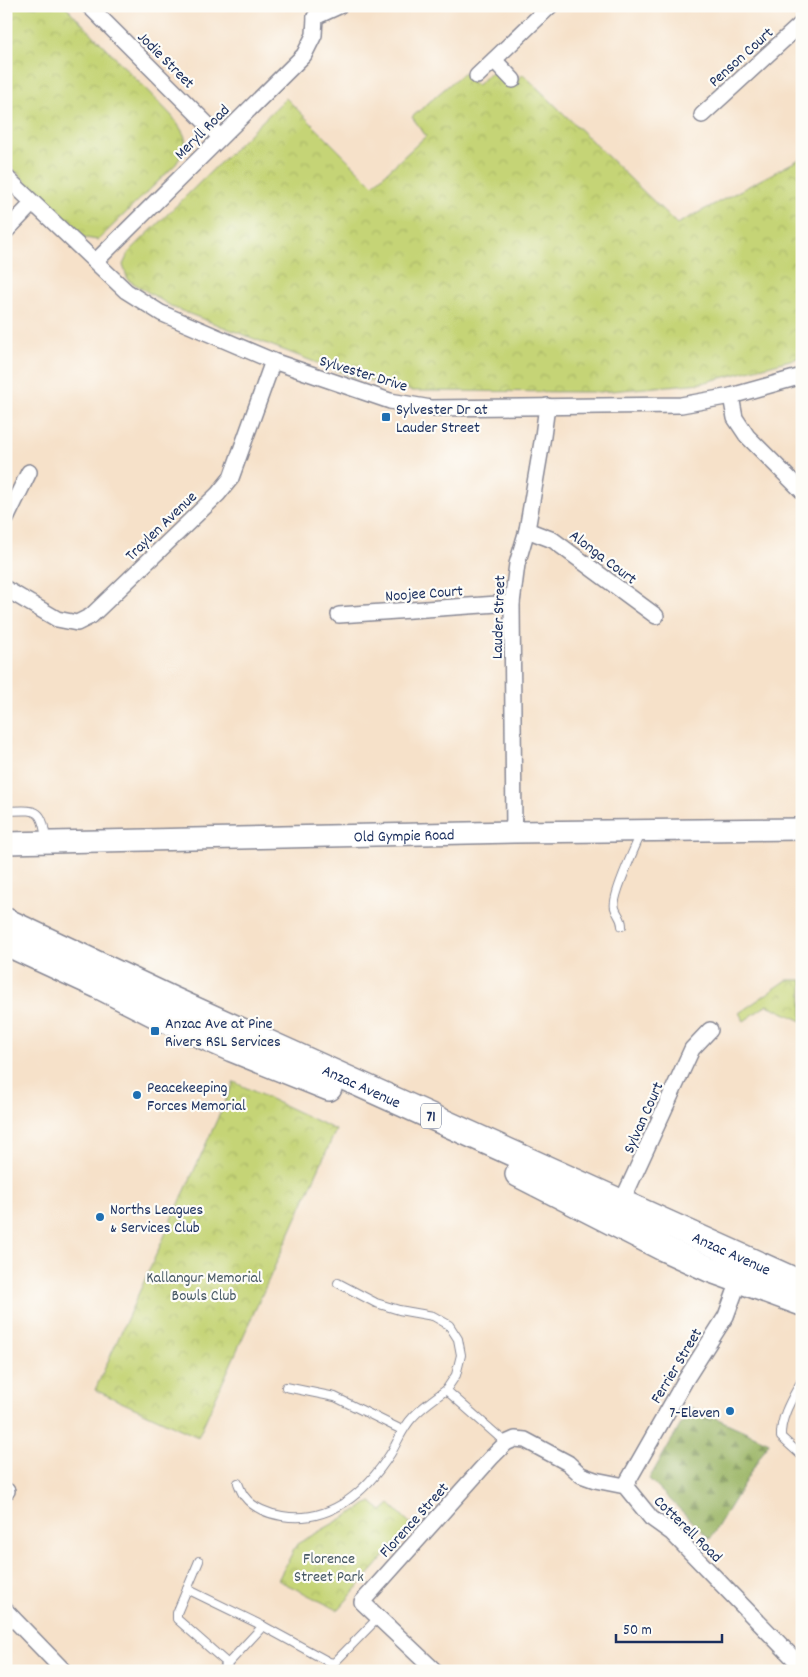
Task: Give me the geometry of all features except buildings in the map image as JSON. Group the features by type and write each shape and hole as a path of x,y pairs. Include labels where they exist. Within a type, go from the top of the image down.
{"highway":[{"name":"Anzac Avenue","path":"6,921 236,1040 743,1269 802,1303"},
{"name":"Anzac Avenue","path":"6,943 99,986 166,1020 236,1040"},
{"name":"Anzac Avenue","path":"743,1269 802,1284"}],"main road":[{"name":"Old Gympie Road","path":"6,843 514,832 802,829"}],"street":[{"name":"Jodie Street","path":"89,6 220,137"},
{"path":"312,12 339,6"},
{"path":"477,76 550,6"},
{"name":"Meryll Road","path":"96,261 304,55 314,35 312,12"},
{"name":"Penson Court","path":"702,115 802,23"},
{"path":"494,60 513,80"},
{"name":"Sylvester Drive","path":"6,177 126,291 161,313 273,361 390,401 431,408 682,405 731,396 802,376"},
{"path":"6,231 33,203"},
{"name":"Traylen Avenue","path":"6,589 57,619 77,623 91,616 218,494 231,478 273,361"},
{"path":"731,396 735,418 747,436 802,491"},
{"name":"Lauder Street","path":"514,832 512,603 517,564 527,530 544,436 547,406"},
{"path":"6,519 29,472"},
{"name":"Alonga Court","path":"527,530 554,540 656,616"},
{"name":"Noojee Court","path":"339,615 512,603"},
{"name":"Sylvan Court","path":"617,1212 692,1049 710,1030"},
{"name":"Ferrier Street","path":"625,1486 686,1378 726,1316 743,1269"},
{"path":"506,1443 515,1439 526,1440 568,1463 581,1475 625,1486"},
{"name":"Florence Street","path":"378,1618 362,1602 490,1458 506,1443"},
{"name":"Cotterell Road","path":"625,1486 634,1494 651,1518 672,1533 802,1667"},
{"path":"6,1611 64,1671"},
{"path":"378,1618 435,1671"}],"lane":[{"path":"6,811 30,810 37,812 42,816 44,822 46,842"},
{"path":"622,926 622,920 614,907 616,895 642,831"},
{"path":"238,1483 244,1497 256,1507 273,1514 293,1518 310,1517 332,1511 351,1500 368,1483 391,1452 402,1430 413,1416 446,1390 456,1375 461,1355 458,1339 449,1325 434,1316 399,1310 376,1303 338,1283"},
{"path":"802,1380 790,1401 780,1427 781,1437 802,1456"},
{"path":"286,1387 335,1397 402,1430"},
{"path":"446,1390 506,1443"},
{"path":"199,1561 177,1613 177,1619 226,1663"},
{"path":"187,1589 334,1663 378,1618"},
{"path":"221,1671 226,1663 263,1626"}],"green space":[{"path":"6,6 65,6 172,116 184,135 184,149 176,164 98,240 85,238 73,229 6,162"},
{"path":"464,72 477,86 488,74 495,72 511,87 523,74 677,224 798,160 802,156 802,357 702,383 599,392 412,391 351,376 174,308 128,280 123,265 129,252 286,98 373,185 426,136 412,117"},
{"path":"787,980 802,980 802,1021 767,1005 744,1021 739,1013"},
{"name":"Kallangur Memorial Bowls Club","path":"234,1082 336,1130 198,1437 95,1390"},
{"path":"691,1407 769,1442 710,1539 649,1479"},
{"name":"Florence Street Park","path":"371,1502 382,1511 390,1504 412,1525 338,1610 278,1580 297,1544"}],"place":[{"name":"Sylvester Dr at Lauder Street","path":"386,417"},
{"name":"Anzac Ave at Pine Rivers RSL Services","path":"155,1031"},
{"name":"Peacekeeping Forces Memorial","path":"137,1095"},
{"name":"Norths Leagues & Services Club","path":"100,1217"},
{"name":"7-Eleven","path":"730,1411"}]}
